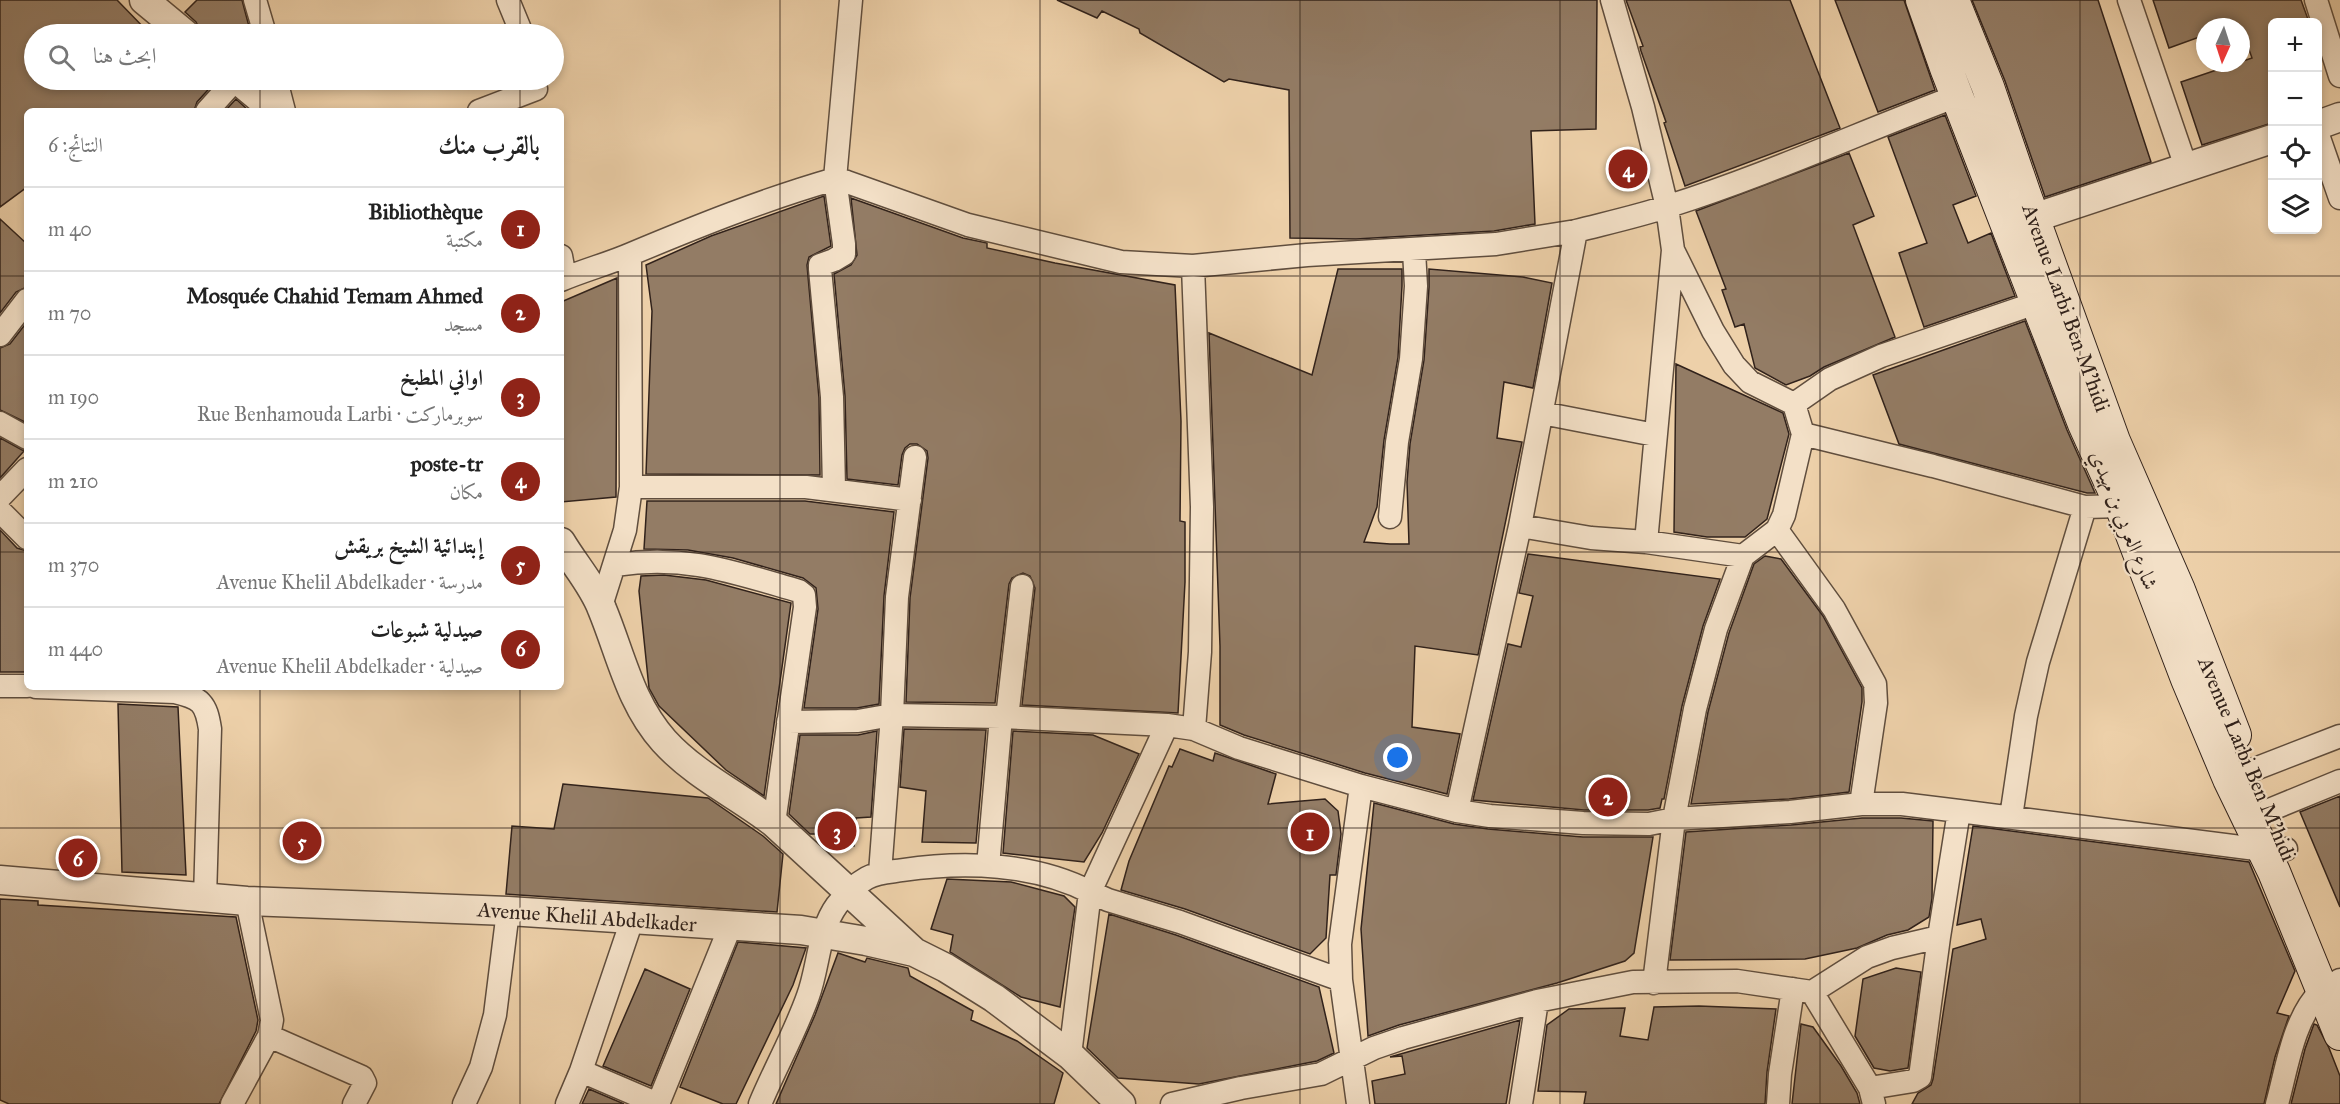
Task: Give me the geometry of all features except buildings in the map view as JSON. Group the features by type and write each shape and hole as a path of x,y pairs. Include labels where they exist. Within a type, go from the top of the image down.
{"main road":[{"name":"شارع العربي بن مهيدي","path":"1922,0 1957,96 2021,222 2036,303 2084,424 2132,503 2239,775 2334,983 2340,1035"},
{"name":"Avenue Larbi Ben M'hidi","path":"1953,0 1988,87 2021,222 2114,441 2132,503"},
{"name":"Avenue Larbi Ben M'hidi","path":"2239,775 2267,811 2275,850"}],"street":[{"path":"144,0 173,24"},
{"path":"255,0 262,24"},
{"path":"508,0 518,24"},
{"path":"834,489 832,397 820,267 844,254 835,179 851,0"},
{"path":"1612,0 1643,107 1667,207 1673,250 1646,542"},
{"path":"2129,0 2186,167"},
{"path":"2316,0 2340,76"},
{"path":"210,108 227,90"},
{"path":"249,90 270,108"},
{"path":"279,90 283,108"},
{"path":"489,108 537,93"},
{"path":"564,279 760,203 835,179 968,225 1121,262 1193,266 1307,255 1414,251 1496,244 1576,231 1667,207 1772,170 1873,127 1957,96"},
{"path":"2322,124 2340,117"},
{"path":"2021,222 2268,140"},
{"path":"2322,146 2340,198"},
{"path":"1456,811 1520,526 1576,231"},
{"path":"1654,982 1674,819 1695,709 1716,629 1743,556 1777,530 1784,515 1803,434 1794,404 1750,382 1734,365 1713,331 1673,250"},
{"path":"1390,517 1396,450 1411,367 1416,286 1414,251"},
{"path":"601,606 616,565 632,487 630,255"},
{"path":"1193,266 1202,507 1200,652 1194,729"},
{"path":"1794,404 1830,379 1881,356 2036,303"},
{"path":"0,335 24,304"},
{"path":"1542,413 1655,435"},
{"path":"0,423 24,436"},
{"path":"1803,434 2085,507 2132,503"},
{"path":"880,873 892,716 897,597 903,536 915,457"},
{"path":"0,497 24,472"},
{"path":"632,487 759,486 834,489 910,500"},
{"path":"2011,818 2026,716 2037,662 2085,507"},
{"path":"0,511 24,535"},
{"path":"1520,526 1591,538 1646,542 1743,556"},
{"path":"1777,530 1834,609 1875,684 1876,703 1861,804"},
{"path":"564,547 601,606 630,687 662,738 691,767 774,823 914,952"},
{"path":"616,565 653,560 695,563 802,593 805,607 774,823"},
{"path":"988,866 1004,717 1022,586"},
{"path":"0,686 24,686"},
{"path":"125,690 175,692 192,696 200,701 208,713 210,729 205,898"},
{"path":"788,722 850,722 892,716 1004,717 1167,725 1194,729 1239,748 1360,786 1456,811 1583,823 1649,824 1674,819 1790,812 1861,804 1902,804 2275,850"},
{"path":"1070,1056 1090,892 1167,725"},
{"path":"2239,775 2340,736"},
{"path":"2267,811 2340,781"},
{"path":"1358,1104 1350,1059 1341,980 1340,944 1360,786"},
{"path":"1803,991 1872,1096 1913,1082 1920,1077 1959,811"},
{"path":"760,1104 808,996 818,964 823,932 836,907 849,892 867,878 880,873 953,865 988,866 1047,876 1076,885 1108,900 1180,922 1341,980"},
{"name":"Avenue Khelil Abdelkader","path":"0,880 247,901 508,911 823,932 914,952 946,968 994,998 1070,1056 1107,1098"},
{"path":"232,1104 269,1036 272,1012 247,901"},
{"path":"464,1104 482,1067 495,1015 508,911"},
{"path":"567,1104 581,1071 632,920"},
{"path":"581,1071 658,1104 730,927"},
{"path":"1172,1104 1241,1088 1321,1074 1374,1048 1403,1038 1537,1001 1633,982 1737,981 1803,991 1867,957 1892,948 1939,937"},
{"path":"2277,1104 2300,1024 2308,1009 2334,983"},
{"path":"1778,1104 1780,1074 1803,991"},
{"path":"1521,1104 1537,1001"},
{"path":"269,1036 362,1077 365,1083 354,1104"}],"place":[{"name":"poste-tr","path":"1628,169"},
{"name":"Mosquée Chahid Temam Ahmed","path":"1608,797"},
{"name":"اواني المطبخ","path":"837,831"},
{"name":"Bibliothèque","path":"1310,832"},
{"name":"إبتدائية الشيخ بريقش","path":"302,841"},
{"name":"صيدلية شبوعات","path":"78,858"}]}
